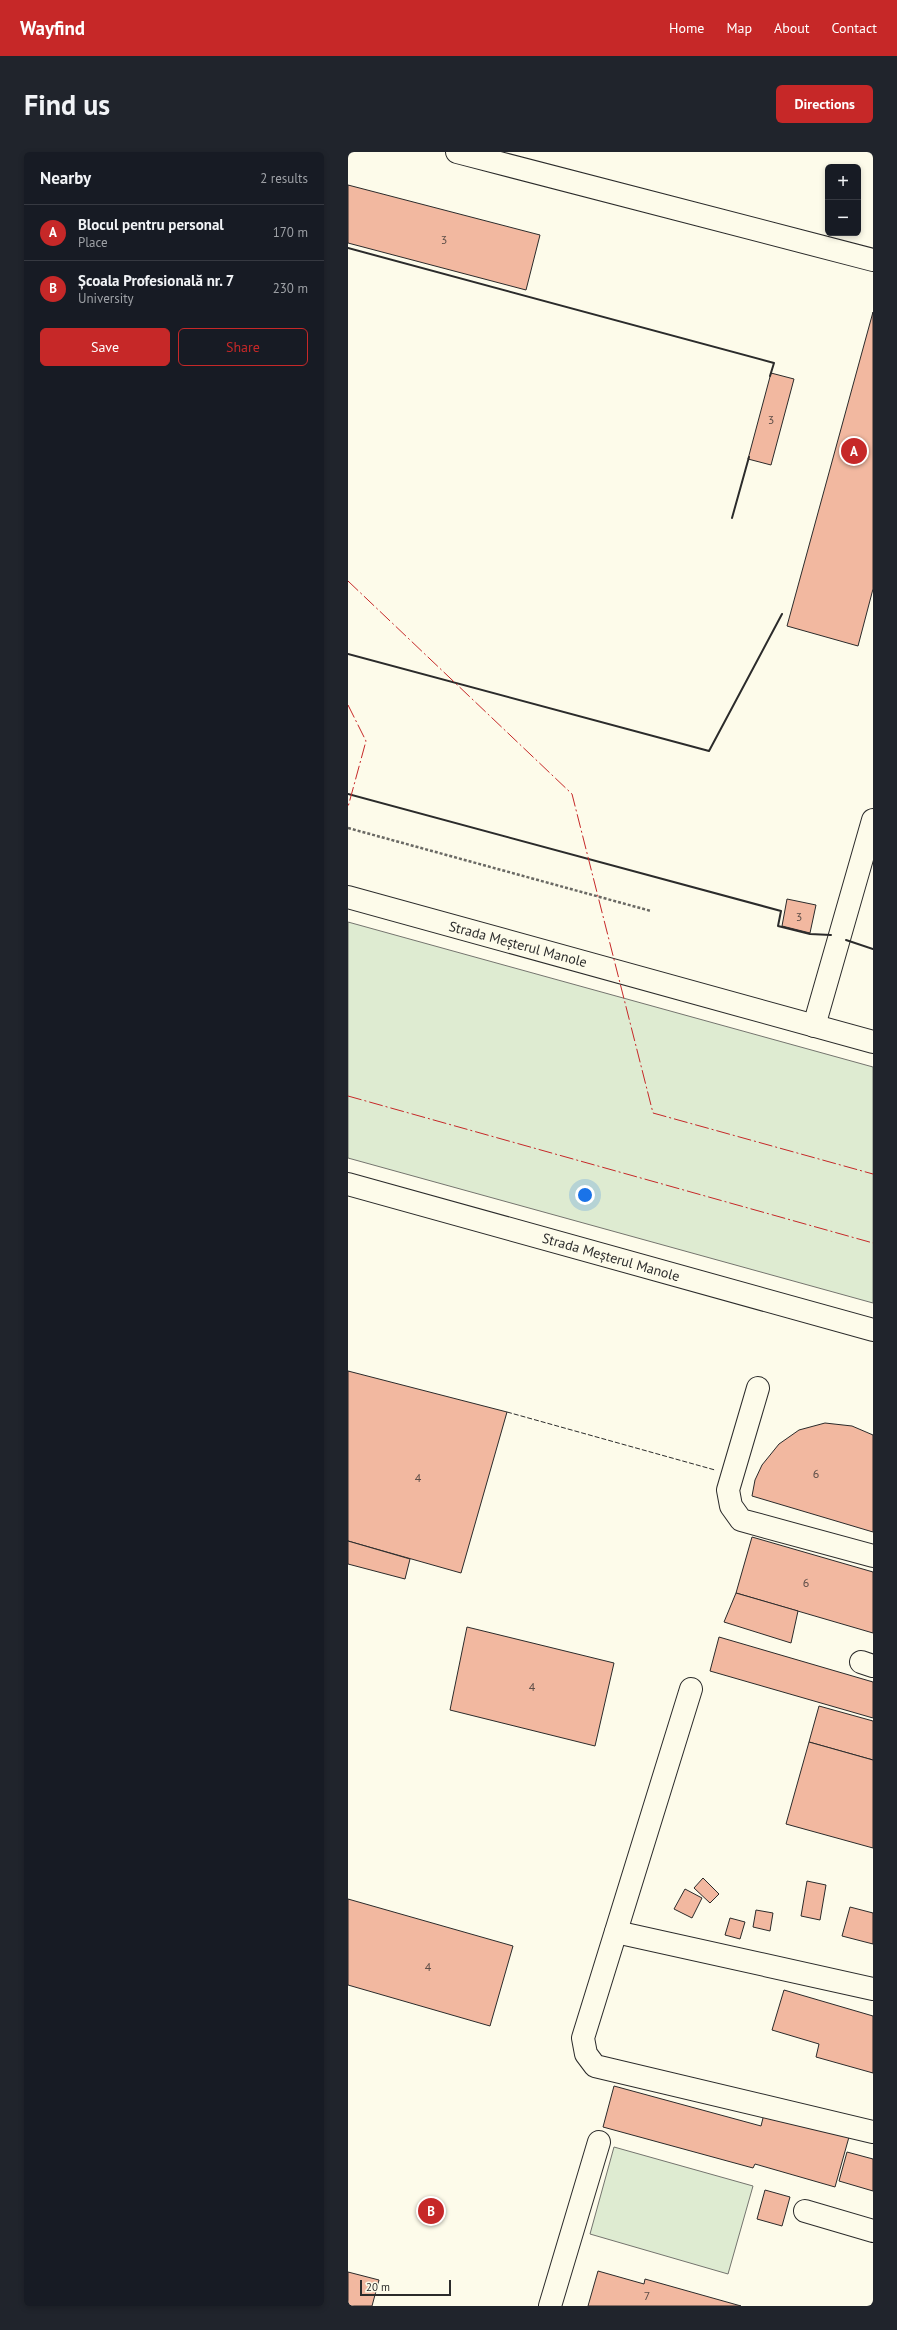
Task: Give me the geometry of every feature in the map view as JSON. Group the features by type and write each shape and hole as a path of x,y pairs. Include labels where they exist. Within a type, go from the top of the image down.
{"main road":[{"path":"456,152 873,260"},
{"path":"814,1026 873,820"},
{"name":"Strada Meșterul Manole","path":"348,897 873,1042"},
{"name":"Strada Meșterul Manole","path":"348,1184 873,1330"},
{"path":"758,1388 728,1490 731,1506 741,1520 873,1556"},
{"path":"691,1689 583,2038 586,2054 595,2066 873,2132"},
{"path":"616,1932 873,1989"},
{"path":"550,2306 599,2142"},
{"path":"805,2211 873,2231"}],"path":[{"path":"348,828 651,912"}],"green space":[{"path":"348,922 873,1067 873,1303 348,1158"},
{"path":"614,2147 753,2186 728,2274 590,2234"}],"building":[{"path":"348,185 540,235 526,290 348,243"},
{"path":"873,312 873,589 858,646 787,626"},
{"path":"771,373 794,379 771,465 748,459"},
{"path":"787,899 816,905 810,933 782,926"},
{"path":"348,1371 507,1412 461,1573 348,1541"},
{"path":"825,1423 852,1426 873,1435 873,1532 752,1496 755,1480 762,1465 779,1444 799,1430"},
{"path":"752,1537 873,1572 873,1633 736,1593"},
{"path":"348,1541 410,1559 405,1579 348,1564"},
{"path":"736,1593 798,1611 791,1643 724,1622"},
{"path":"467,1627 614,1663 595,1746 450,1710"},
{"path":"719,1637 873,1682 873,1718 710,1671"},
{"path":"819,1706 873,1721 873,1760 809,1742"},
{"path":"809,1742 873,1760 873,1848 786,1824"},
{"path":"703,1878 719,1894 710,1903 694,1888"},
{"path":"807,1881 826,1885 820,1920 801,1916"},
{"path":"685,1889 702,1898 692,1918 674,1909"},
{"path":"348,1899 513,1946 490,2026 348,1985"},
{"path":"850,1907 873,1913 873,1944 842,1936"},
{"path":"756,1910 773,1913 770,1931 753,1927"},
{"path":"730,1918 745,1922 740,1939 725,1935"},
{"path":"784,1990 873,2016 873,2073 816,2057 819,2044 772,2030"},
{"path":"614,2086 761,2126 764,2114 849,2137 835,2187 755,2164 753,2168 603,2127"},
{"path":"847,2152 873,2159 873,2191 839,2181"},
{"path":"765,2190 790,2197 782,2226 757,2219"},
{"path":"598,2271 644,2284 645,2279 741,2306 588,2306"},
{"path":"348,2272 379,2280 372,2306 348,2306"}],"fence":[{"path":"507,1412 715,1470"}],"wall":[{"path":"348,248 774,363 770,376"},
{"path":"732,518 749,457"},
{"path":"348,654 709,751 782,614"},
{"path":"348,794 781,911 778,926 810,934 831,935"},
{"path":"846,940 873,949"}],"power":[{"path":"348,581 572,794 653,1113 873,1174"},
{"path":"348,705 366,741 348,807"},
{"path":"348,1096 873,1243"}],"place":[{"name":"Blocul pentru personal","path":"854,451"},
{"name":"Școala Profesională nr. 7","path":"431,2211"}]}
